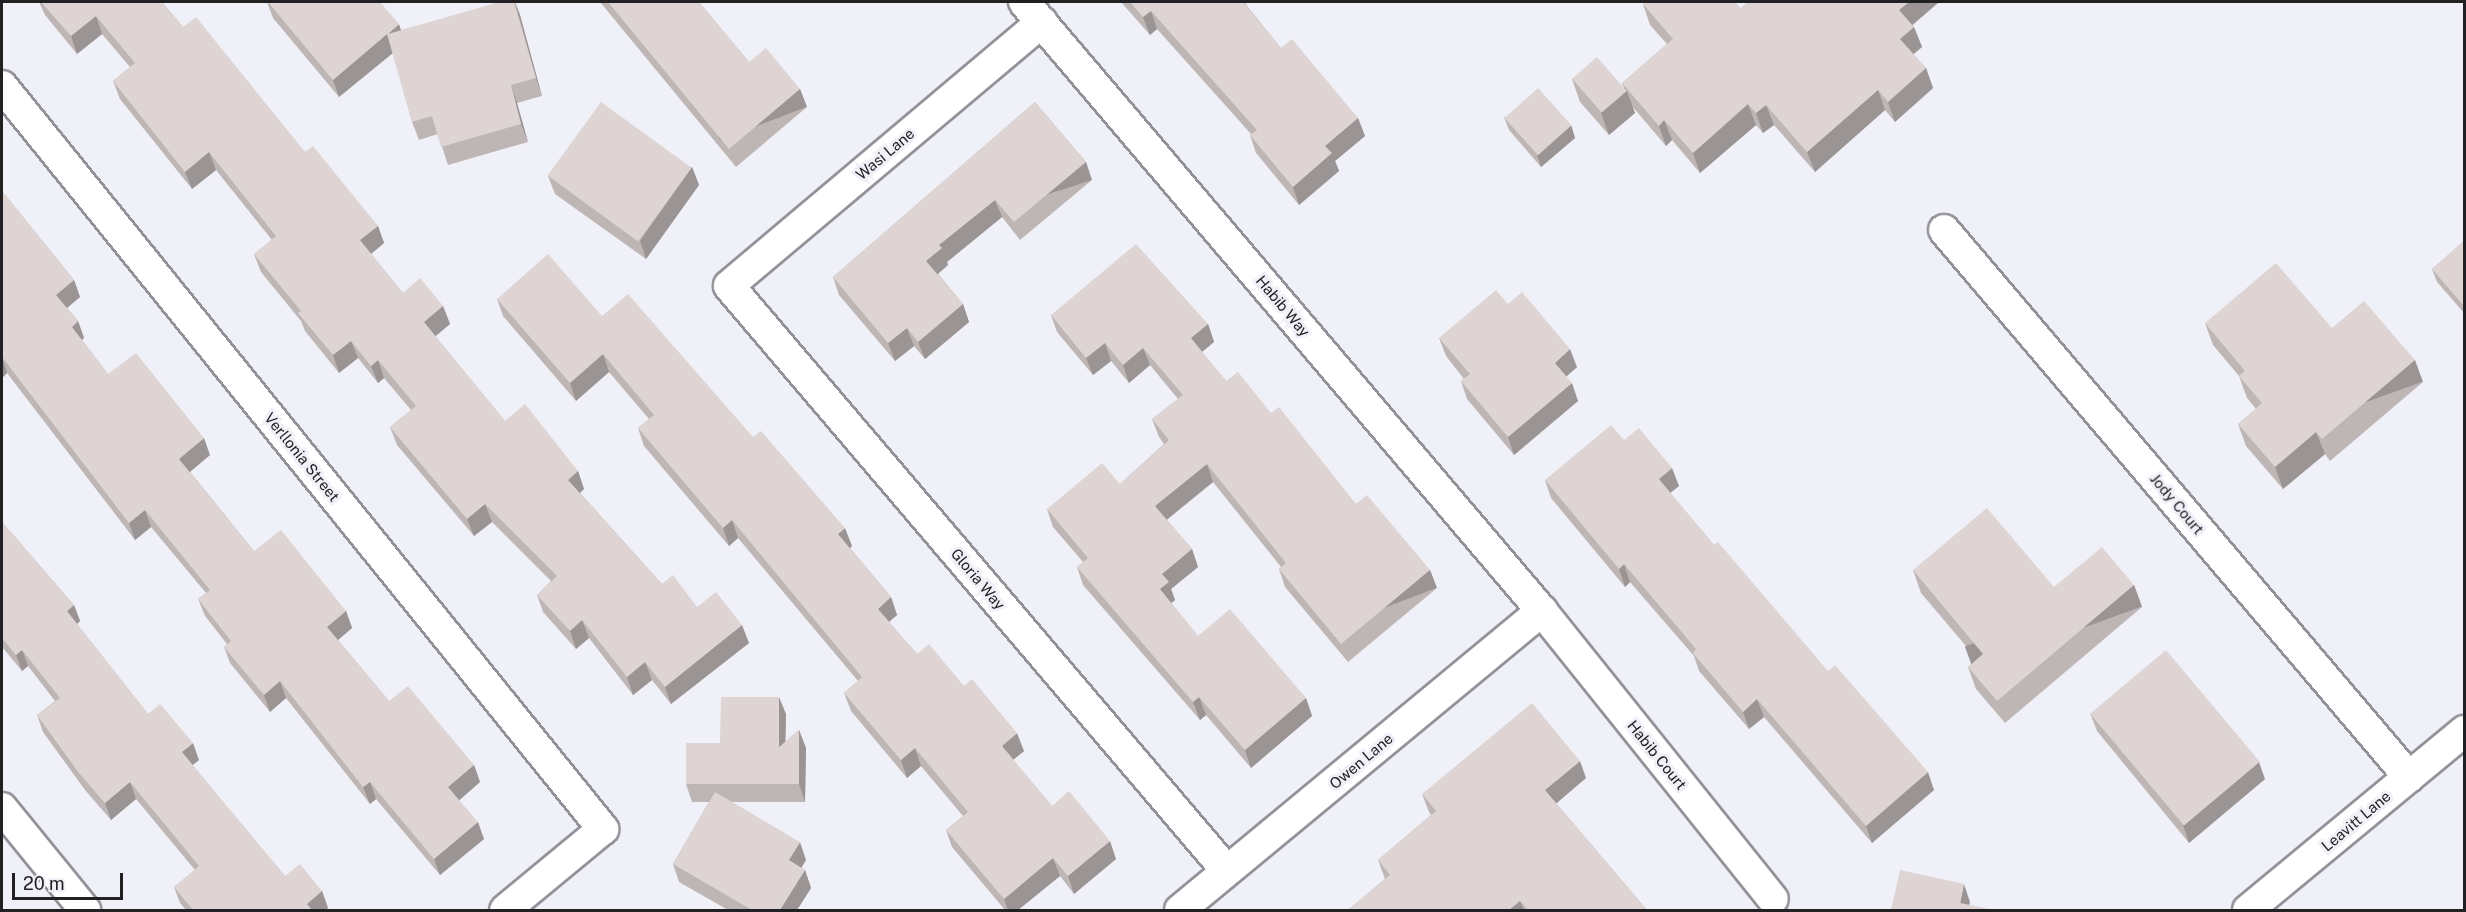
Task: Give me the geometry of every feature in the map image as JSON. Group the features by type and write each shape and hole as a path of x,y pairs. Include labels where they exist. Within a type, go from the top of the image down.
{"street":[{"name":"Wasi Lane","path":"729,286 1033,12"},
{"name":"Habib Way","path":"1033,12 1542,611"},
{"name":"Verllonia Street","path":"2,86 603,829 505,910"},
{"name":"Jody Court","path":"1944,230 2409,777"},
{"name":"Gloria Way","path":"729,286 1227,871"},
{"name":"Owen Lane","path":"1180,910 1542,611"},
{"name":"Habib Court","path":"1542,611 1773,899"},
{"name":"Leavitt Lane","path":"2248,910 2464,731"},
{"path":"2,808 85,910"}],"building":[{"path":"41,2 162,2 183,27 196,17 305,152 313,146 378,226 360,240 403,293 420,278 443,306 424,322 505,421 525,404 578,471 568,480 662,584 673,575 697,607 716,592 742,625 665,687 645,662 627,677 582,620 570,631 537,595 557,576 485,504 467,519 390,427 416,406 378,360 371,366 351,341 333,355 298,313 301,311 254,254 276,236 209,152 185,172 113,81 135,63 96,16 71,36"},
{"path":"268,2 380,2 399,24 388,34 499,2 514,2 536,78 511,85 521,124 441,147 432,116 412,122 387,34 333,80"},
{"path":"608,2 699,2 749,62 766,48 800,89 729,149"},
{"path":"1130,2 1243,2 1281,48 1292,39 1358,118 1325,146 1332,153 1293,187 1250,135 1257,130 1151,11 1143,17"},
{"path":"1646,2 1735,2 1741,8 1748,2 1909,2 1899,10 1914,27 1900,39 1926,68 1888,102 1878,90 1807,152 1766,105 1756,113 1748,104 1693,153 1664,120 1659,126 1622,83 1673,39 1643,4"},
{"path":"1597,57 1627,91 1602,113 1572,79"},
{"path":"1538,88 1571,125 1538,155 1505,118"},
{"path":"601,102 692,168 638,241 548,176"},
{"path":"1035,102 1086,162 1014,222 995,200 939,245 942,248 926,261 963,304 918,342 907,328 888,343 833,277"},
{"path":"2,191 74,280 56,295 78,321 72,327 108,374 136,353 204,438 179,459 254,551 281,530 346,611 327,627 389,701 408,686 474,765 448,787 478,822 434,859 370,782 363,787 280,681 264,695 224,647 231,641 198,599 210,590 145,510 129,523 2,357"},
{"path":"2464,241 2464,306 2432,269"},
{"path":"1136,244 1208,324 1191,338 1226,381 1238,372 1271,413 1279,407 1356,504 1367,495 1430,570 1341,644 1279,569 1286,563 1207,464 1155,506 1192,549 1162,574 1169,582 1160,589 1198,636 1230,609 1306,698 1245,750 1199,697 1193,702 1077,567 1088,558 1047,509 1102,463 1120,484 1169,440 1152,419 1183,395 1143,348 1123,365 1105,343 1086,358 1051,315"},
{"path":"548,254 602,316 628,294 753,437 761,431 845,528 838,534 891,597 878,609 917,654 929,644 964,686 972,679 1017,733 1002,746 1052,806 1069,791 1110,841 1068,876 1053,858 1004,899 946,830 968,812 915,748 901,760 844,693 862,677 732,520 723,528 638,428 654,415 603,354 570,383 497,299"},
{"path":"2276,263 2332,328 2364,301 2415,360 2322,439 2316,432 2275,467 2238,424 2262,403 2239,376 2245,371 2205,323"},
{"path":"1496,290 1508,304 1522,292 1570,349 1555,363 1572,383 1508,437 1461,381 1470,374 1439,338"},
{"path":"1611,425 1624,440 1639,428 1672,468 1659,479 1714,545 1718,542 1828,671 1835,665 1928,772 1866,826 1757,699 1743,712 1693,653 1696,649 1624,564 1619,569 1545,480"},
{"path":"1987,508 2054,587 2102,547 2134,585 1997,701 1968,667 1983,654 1913,570"},
{"path":"2,522 74,605 67,611 148,714 160,704 193,743 182,752 285,876 300,864 322,891 307,904 312,910 193,910 174,887 199,866 130,782 105,803 79,773 37,715 60,698 22,650 16,655 2,638"},
{"path":"2166,650 2260,762 2184,825 2090,714"},
{"path":"721,697 779,697 779,747 799,730 799,784 686,784 686,743 720,743"},
{"path":"1532,703 1580,761 1545,790 1647,910 1528,910 1520,901 1509,910 1348,910 1390,875 1378,860 1436,811 1422,794"},
{"path":"715,792 800,842 789,860 805,870 780,910 752,910 673,864"},
{"path":"1900,870 1964,884 1960,903 1995,910 1891,910"}]}
